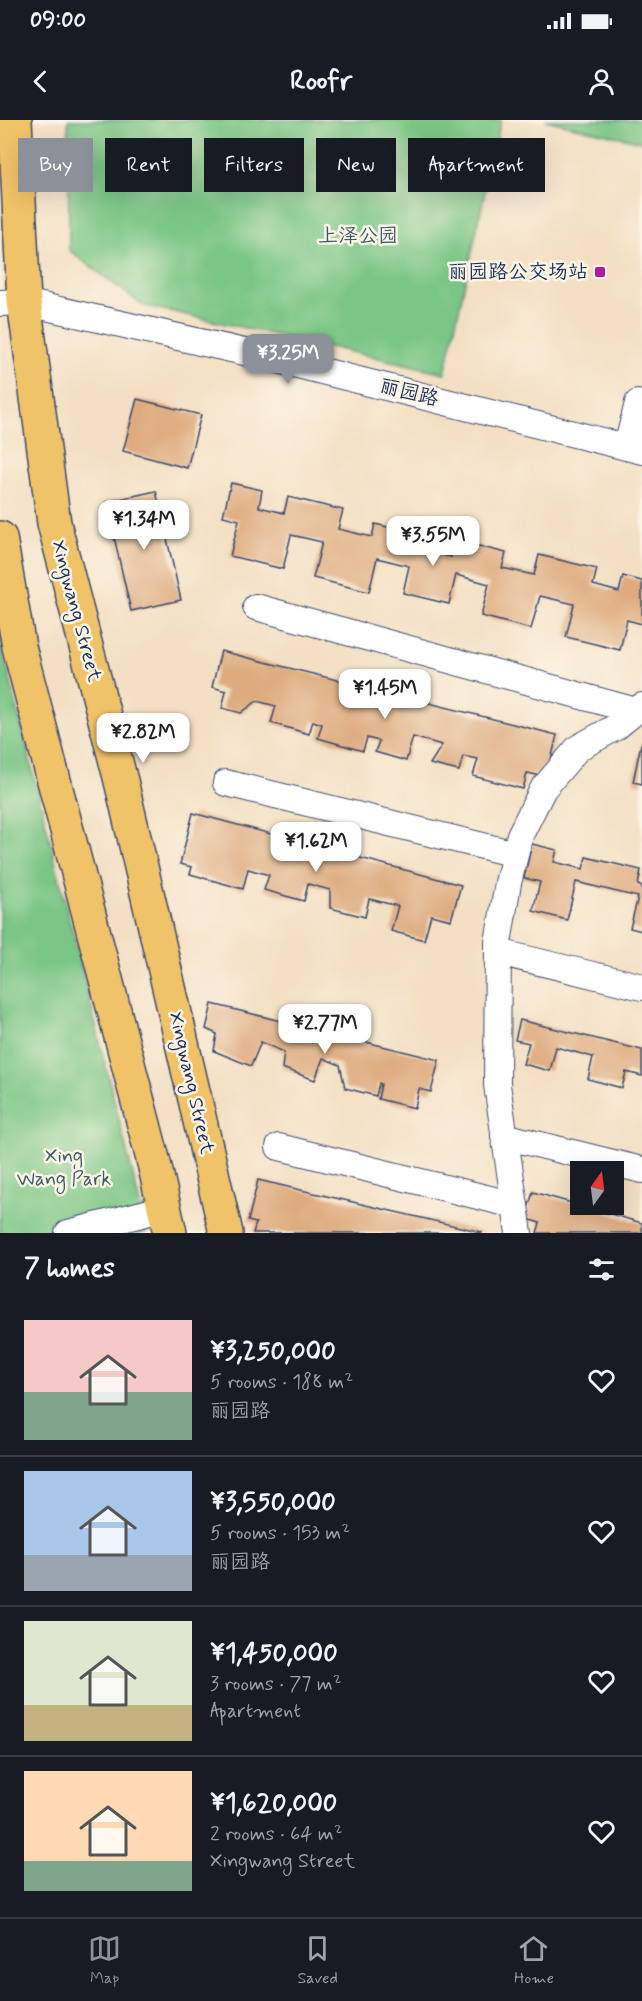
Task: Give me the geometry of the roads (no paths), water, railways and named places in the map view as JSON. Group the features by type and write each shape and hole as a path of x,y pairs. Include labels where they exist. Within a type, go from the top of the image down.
{"main road":[{"name":"Xingwang Street","path":"15,120 12,302 54,524 122,785 226,1233"},
{"path":"0,538 20,647 168,1221"}],"street":[{"name":"丽园路","path":"12,302 262,356 635,449"},
{"path":"635,449 638,403"},
{"path":"255,607 639,709"},
{"path":"519,1233 497,1085 498,951 508,883 520,835 543,789 578,748 616,727 639,709"},
{"path":"225,783 515,854"},
{"path":"498,951 642,987"},
{"path":"504,1136 642,1170"},
{"path":"279,1147 514,1205"},
{"path":"68,1233 168,1221"}],"place":[{"name":"丽园路公交场站","path":"600,272"}],"park label":[{"name":"上泽公园","path":"358,236"},
{"name":"Xing Wang Park","path":"64,1168"}]}
